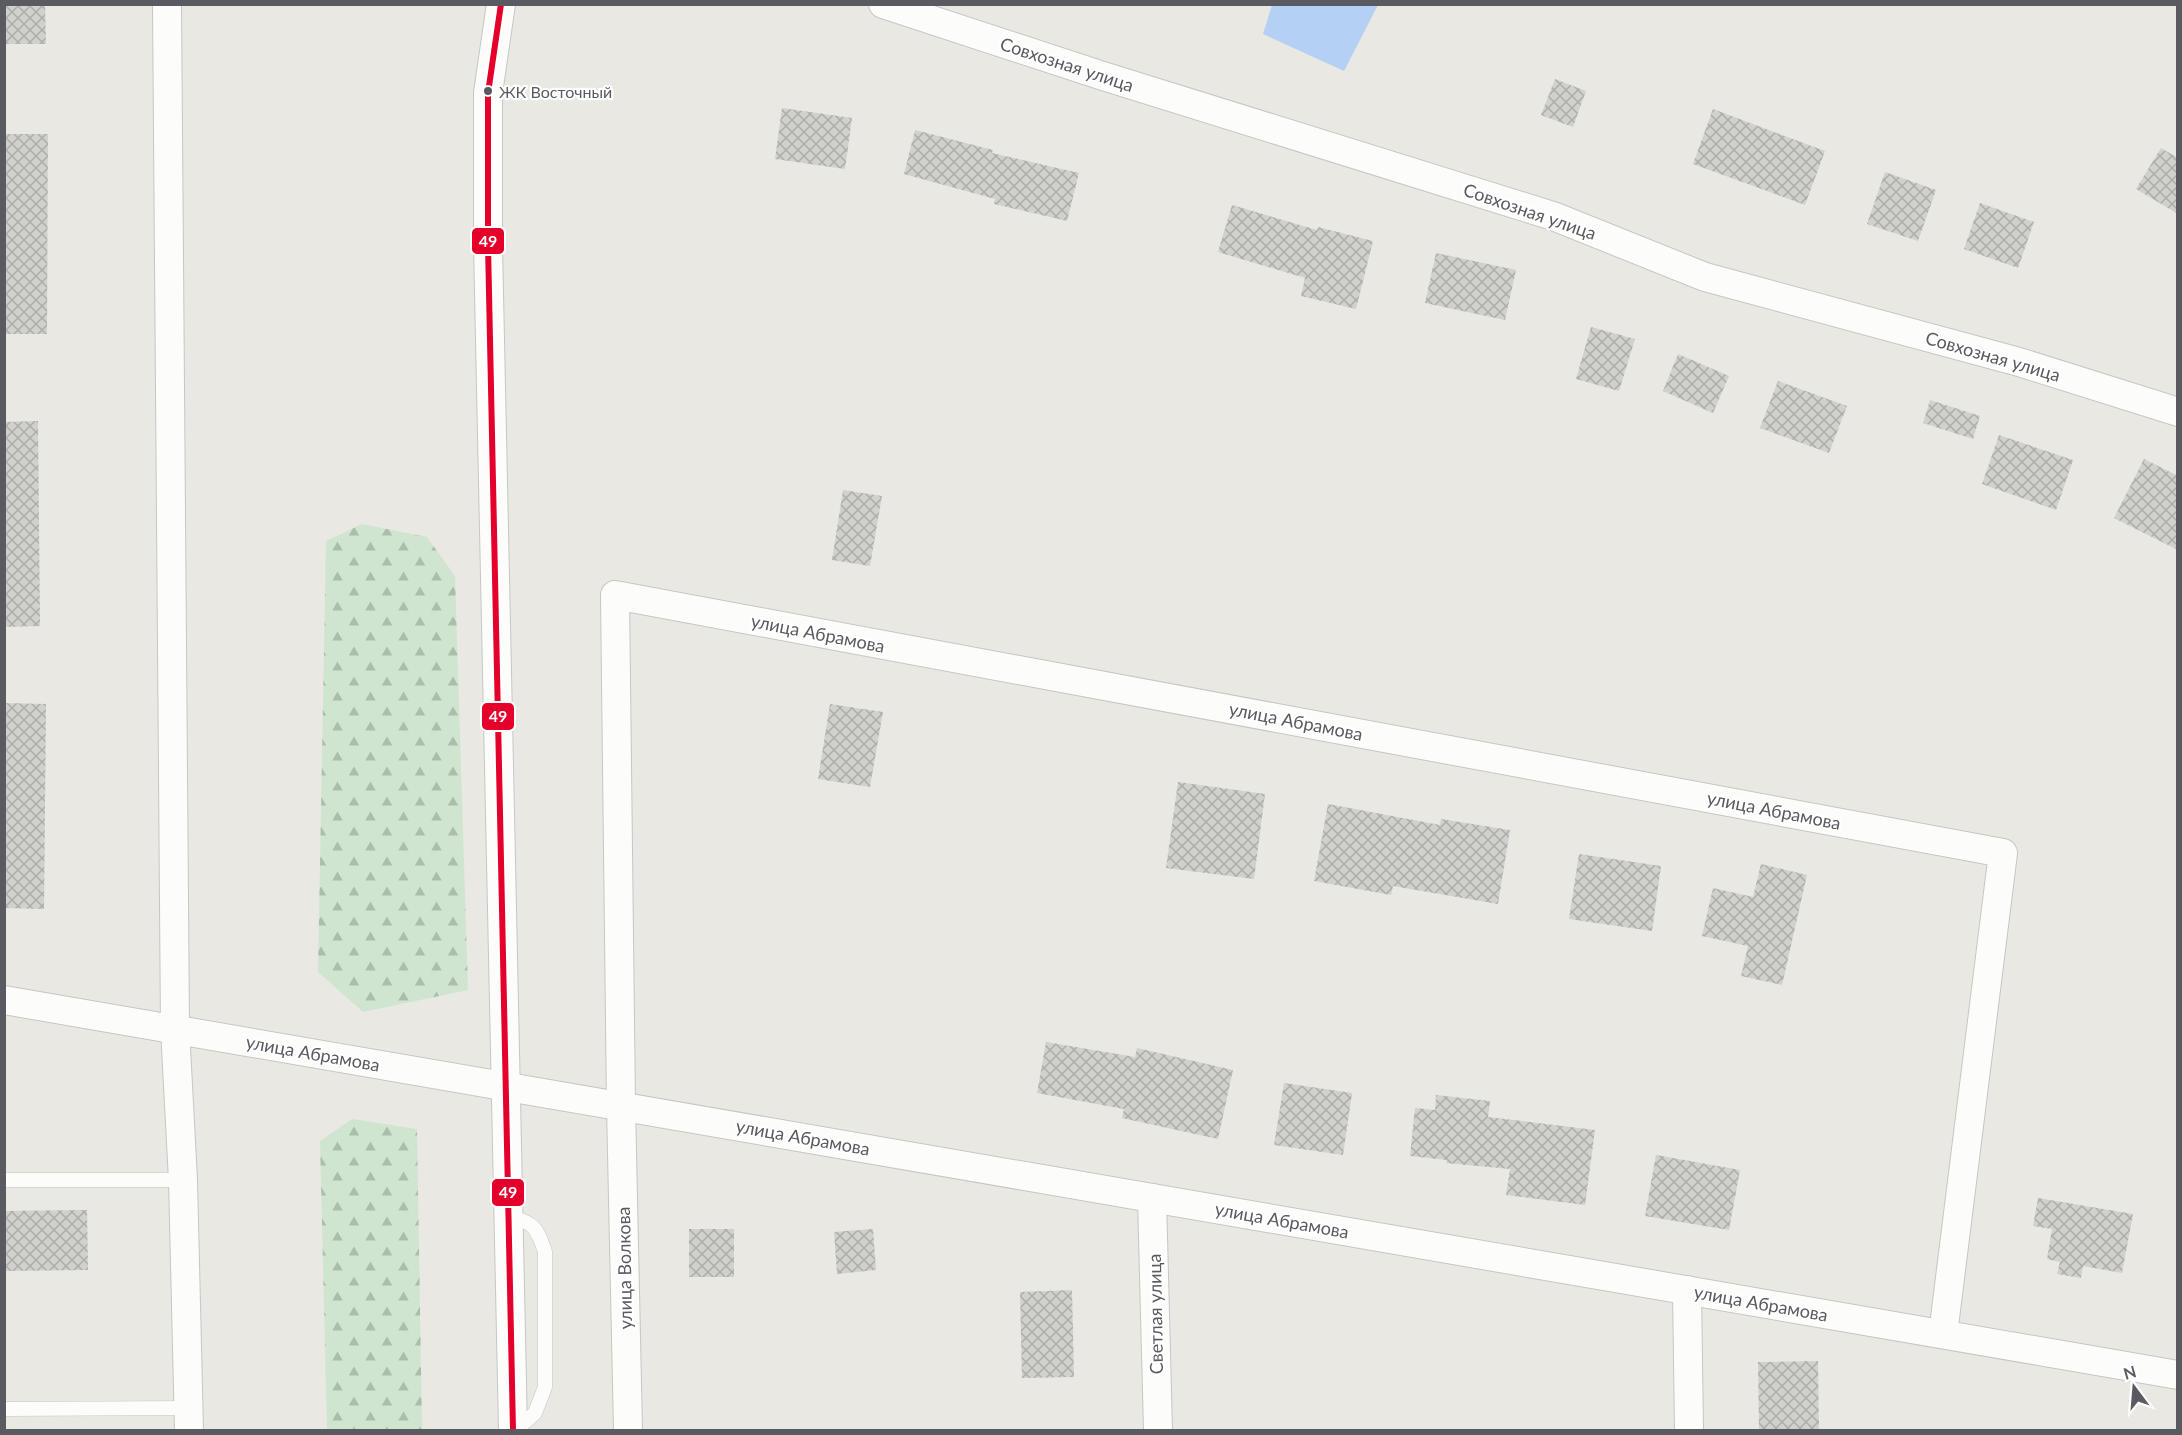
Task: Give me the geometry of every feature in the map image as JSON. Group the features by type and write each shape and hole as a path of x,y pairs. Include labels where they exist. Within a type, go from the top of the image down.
{"street":[{"path":"167,4 175,1029 183,1180 189,1419"},
{"path":"501,4 488,93 488,245 514,1431"},
{"name":"Совхозная улица","path":"883,4 1103,76 1553,216 1705,277 2019,362 2178,412"},
{"name":"улица Абрамова","path":"621,1106 615,595 2003,853 1943,1334"},
{"name":"улица Абрамова","path":"4,1000 2178,1375"},
{"name":"улица Волкова","path":"621,1106 628,1431"},
{"name":"Светлая улица","path":"1152,1198 1158,1431"},
{"path":"1687,1290 1689,1431"}],"lane":[{"path":"4,1180 183,1180"},
{"path":"4,1409 189,1419"}],"green space":[{"path":"362,524 427,537 455,576 468,990 363,1012 318,972 326,541"},
{"path":"352,1119 417,1129 422,1430 327,1430 320,1141"}],"water":[{"path":"1272,4 1378,5 1344,71 1263,34"}],"building":[{"path":"4,4 45,4 46,44 4,44"},
{"path":"1555,79 1586,91 1573,127 1541,115"},
{"path":"782,108 852,118 845,169 775,159"},
{"path":"1713,109 1825,151 1805,205 1693,164"},
{"path":"915,130 993,150 992,153 1079,173 1067,221 994,204 995,199 904,174"},
{"path":"4,134 48,134 47,334 4,334"},
{"path":"2161,148 2178,158 2178,214 2136,189"},
{"path":"1885,172 1936,190 1918,241 1867,224"},
{"path":"1980,203 2034,222 2018,268 1964,249"},
{"path":"1232,205 1317,230 1318,227 1373,241 1356,309 1301,296 1305,278 1218,252"},
{"path":"1436,253 1516,270 1505,320 1425,303"},
{"path":"1591,327 1635,339 1619,391 1576,379"},
{"path":"1678,354 1729,376 1713,413 1663,391"},
{"path":"1778,381 1847,406 1829,453 1760,428"},
{"path":"1930,400 1980,416 1973,439 1923,423"},
{"path":"38,421 40,626 4,627 4,422"},
{"path":"1999,435 2073,460 2056,510 1982,484"},
{"path":"2144,459 2178,476 2178,550 2114,518"},
{"path":"843,490 882,496 870,566 832,560"},
{"path":"4,703 46,704 44,909 4,908"},
{"path":"830,704 883,712 870,787 818,779"},
{"path":"1178,782 1265,794 1254,879 1166,868"},
{"path":"1328,804 1440,825 1441,819 1510,830 1498,904 1393,886 1391,895 1314,881"},
{"path":"1579,854 1661,866 1652,931 1569,919"},
{"path":"1761,864 1807,875 1782,985 1741,976 1748,946 1702,936 1713,888 1753,897"},
{"path":"1046,1042 1135,1057 1137,1048 1233,1070 1218,1139 1122,1118 1124,1109 1037,1093"},
{"path":"1284,1083 1352,1093 1343,1155 1274,1145"},
{"path":"1436,1095 1490,1101 1488,1117 1595,1130 1585,1205 1506,1195 1510,1169 1446,1163 1447,1160 1410,1156 1415,1108 1435,1110"},
{"path":"1656,1155 1740,1170 1729,1230 1645,1216"},
{"path":"2038,1198 2133,1214 2122,1273 2083,1266 2081,1278 2057,1274 2060,1262 2047,1259 2052,1229 2033,1226"},
{"path":"87,1210 88,1270 4,1271 4,1211"},
{"path":"689,1229 734,1229 734,1277 689,1277"},
{"path":"873,1229 876,1270 837,1274 834,1232"},
{"path":"1072,1290 1074,1377 1022,1378 1020,1292"},
{"path":"1818,1361 1819,1431 1759,1431 1758,1362"}],"transit line":[{"name":"49","path":"501,4 488,93 488,245 513,1430"}],"place":[{"name":"ЖК Восточный","path":"488,91"}]}
